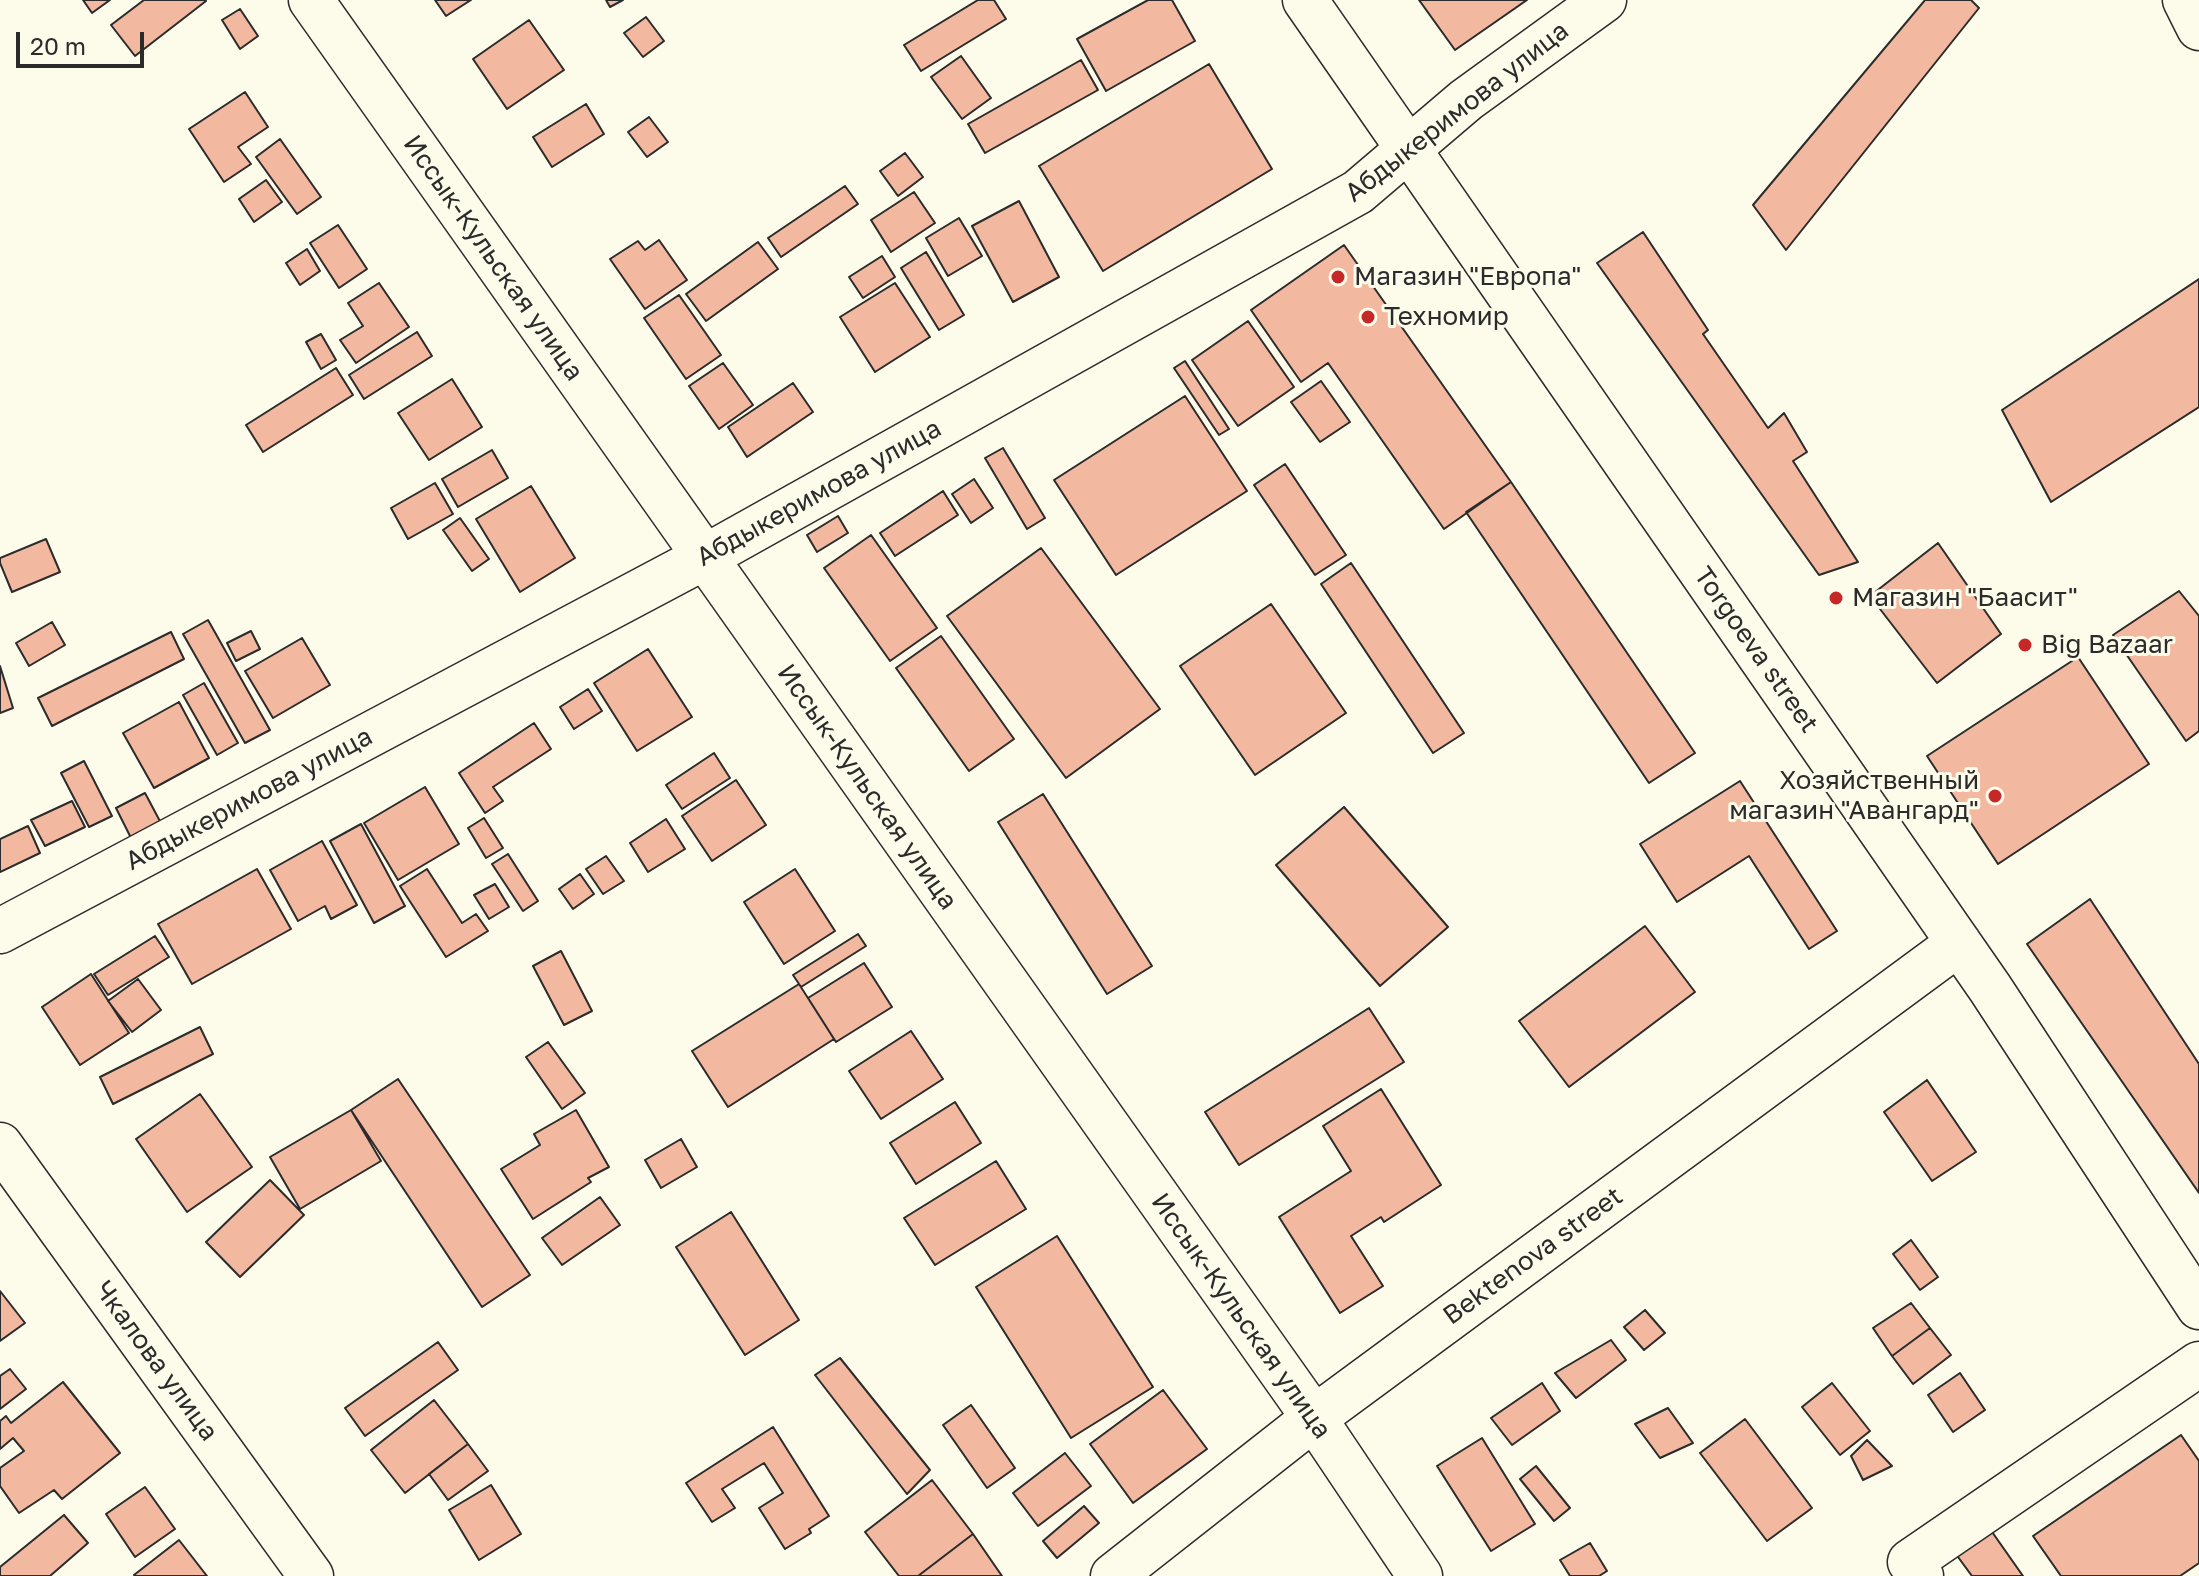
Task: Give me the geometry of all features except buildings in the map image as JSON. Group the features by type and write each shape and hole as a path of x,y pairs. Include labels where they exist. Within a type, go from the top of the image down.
{"street":[{"name":"Иссык-Кульская улица","path":"311,0 1314,1418 1420,1576"},
{"name":"Torgoeva street","path":"1305,0 1959,943 2199,1307"},
{"name":"Абдыкеримова улица","path":"0,931 705,557 1358,192 1466,100 1604,0"},
{"path":"2185,0 2199,28"},
{"name":"Bektenova street","path":"1113,1576 1314,1418 1959,943"},
{"name":"Чкалова улица","path":"0,1145 311,1576"},
{"path":"1921,1576 1910,1562 2199,1364"}],"place":[{"name":"Магазин \"Европа\"","path":"1338,277"},
{"name":"Техномир","path":"1368,317"},
{"name":"Магазин \"Баасит\"","path":"1836,598"},
{"name":"Big Bazaar","path":"2025,645"},
{"name":"Хозяйственный магазин \"Авангард\"","path":"1995,796"}]}
